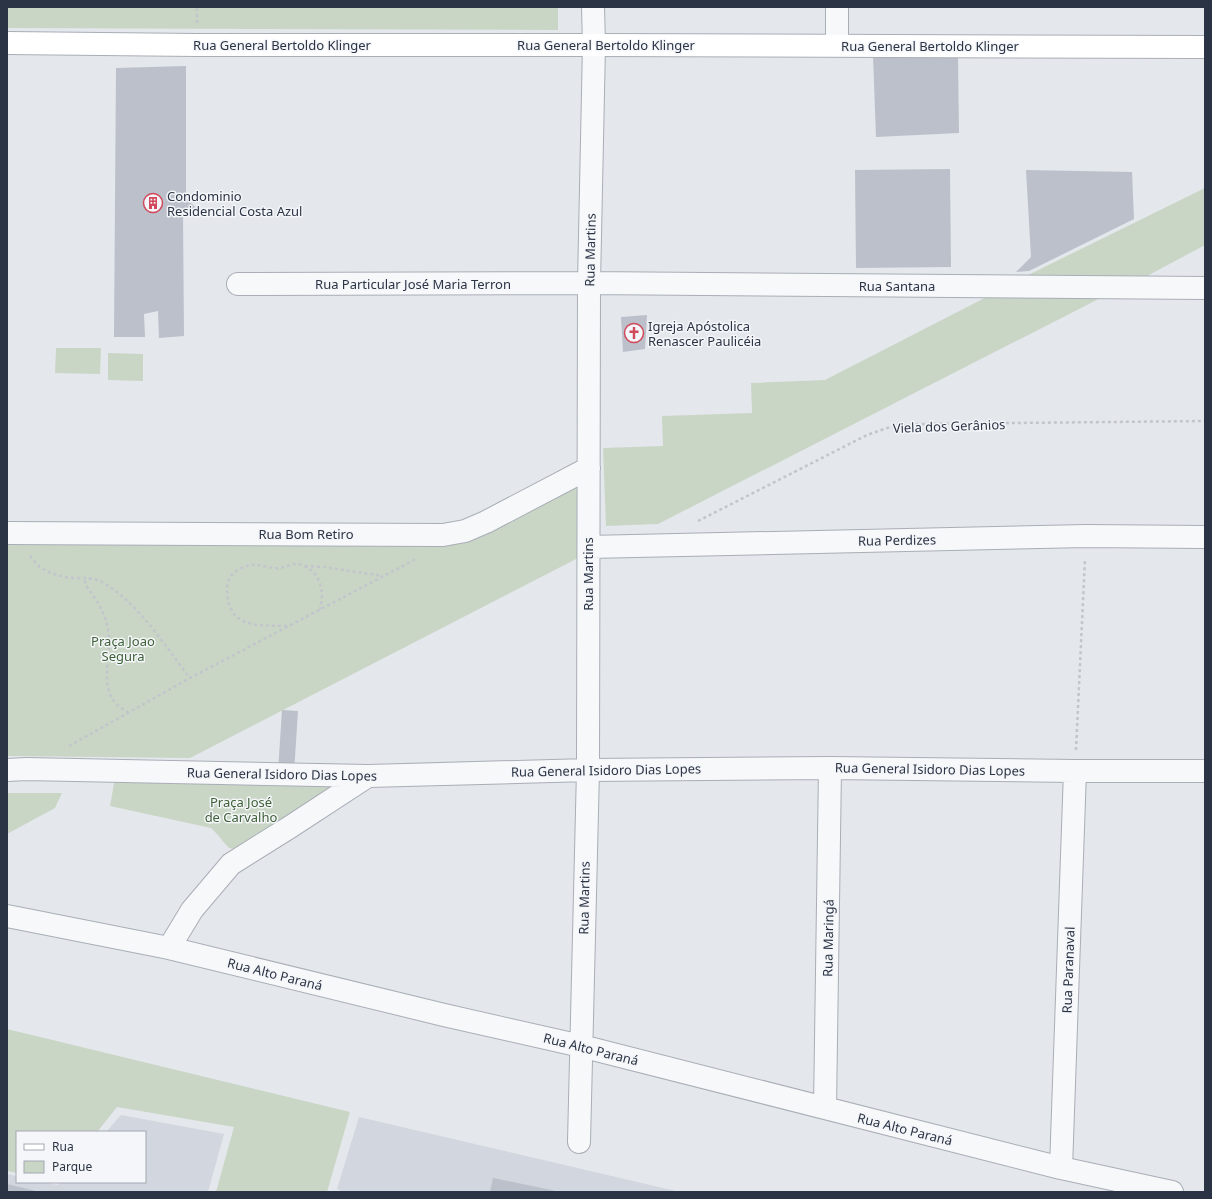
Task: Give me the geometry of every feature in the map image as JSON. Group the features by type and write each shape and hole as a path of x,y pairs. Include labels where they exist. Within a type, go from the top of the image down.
{"street":[{"name":"Rua Martins","path":"579,1142 588,770 589,283 594,45 593,7"},
{"path":"837,7 837,45"},
{"name":"Rua General Bertoldo Klinger","path":"7,43 204,45 837,45 1205,48"},
{"name":"Rua Particular José Maria Terron","path":"238,284 589,283"},
{"name":"Rua Santana","path":"589,283 1205,288"},
{"name":"Rua Bom Retiro","path":"12,533 443,535 465,530 486,522 589,468"},
{"name":"Rua Perdizes","path":"589,547 1086,536 1205,537"},
{"name":"Rua General Isidoro Dias Lopes","path":"7,770 27,769 368,776 588,770 830,768 1205,771"},
{"name":"Rua Maringá","path":"825,1108 830,768"},
{"name":"Rua Paranaval","path":"1061,1168 1076,771"},
{"path":"169,948 192,910 231,864 368,776"},
{"name":"Rua Alto Paraná","path":"7,916 169,948 444,1015 581,1046 1061,1168 1172,1192"}],"path":[{"name":"Viela dos Gerânios","path":"692,524 867,435 890,427 917,424 1205,421"},
{"path":"12,533 41,568 57,575 77,578 92,577 104,583 131,604 145,619 190,678"},
{"path":"1076,771 1086,536"},
{"path":"68,747 190,678 418,558"},
{"path":"288,626 252,624 242,622 236,618 229,606 226,586 236,570 247,565 256,564 278,569 295,564 383,576"},
{"path":"305,566 317,577 320,583 322,597 320,610"},
{"path":"92,577 85,581 86,585 98,603 105,618 110,642 106,674 107,685 110,695 116,705 128,712"}],"shaded area":[{"path":"121,1115 224,1134 208,1192 7,1192 7,1174 16,1176 16,1183 48,1183 58,1185 60,1183 146,1183 146,1131 107,1131"},
{"path":"359,1117 680,1192 344,1192 337,1189"}],"green space":[{"path":"7,7 558,7 558,30 7,28"},
{"path":"1205,188 1205,245 1134,283 1012,283"},
{"path":"1006,287 1122,287 658,524 606,526 603,448 663,446 662,416 752,413 751,383 825,380"},
{"path":"56,348 101,348 100,374 55,373"},
{"path":"108,353 143,354 143,381 108,380"},
{"name":"Praça Joao Segura","path":"583,479 580,557 190,758 7,756 7,539 422,542"},
{"name":"Praça José de Carvalho","path":"116,772 350,777 241,850 229,848 211,828 110,806"},
{"path":"7,793 62,793 55,808 7,834"},
{"path":"7,1029 350,1112 327,1192 216,1192 234,1127 117,1107 98,1131 16,1131 16,1173 7,1171"}],"building":[{"path":"873,56 958,58 959,133 876,137"},
{"name":"Condominio Residencial Costa Azul","path":"186,66 186,198 196,208 183,214 184,336 159,338 158,311 144,314 145,337 114,337 116,68"},
{"path":"950,169 951,267 856,268 855,170"},
{"path":"1026,170 1132,172 1134,219 1029,271 1016,272 1031,257"},
{"name":"Igreja Apóstolica Renascer Paulicéia","path":"647,315 645,349 623,352 621,317"},
{"path":"282,710 298,711 294,773 278,772"},
{"path":"493,1178 556,1191 556,1192 490,1192"},
{"path":"7,1184 36,1191 36,1192 7,1192"}],"place":[{"name":"Condominio Residencial Costa Azul","path":"153,203"},
{"name":"Igreja Apóstolica Renascer Paulicéia","path":"634,333"}]}
